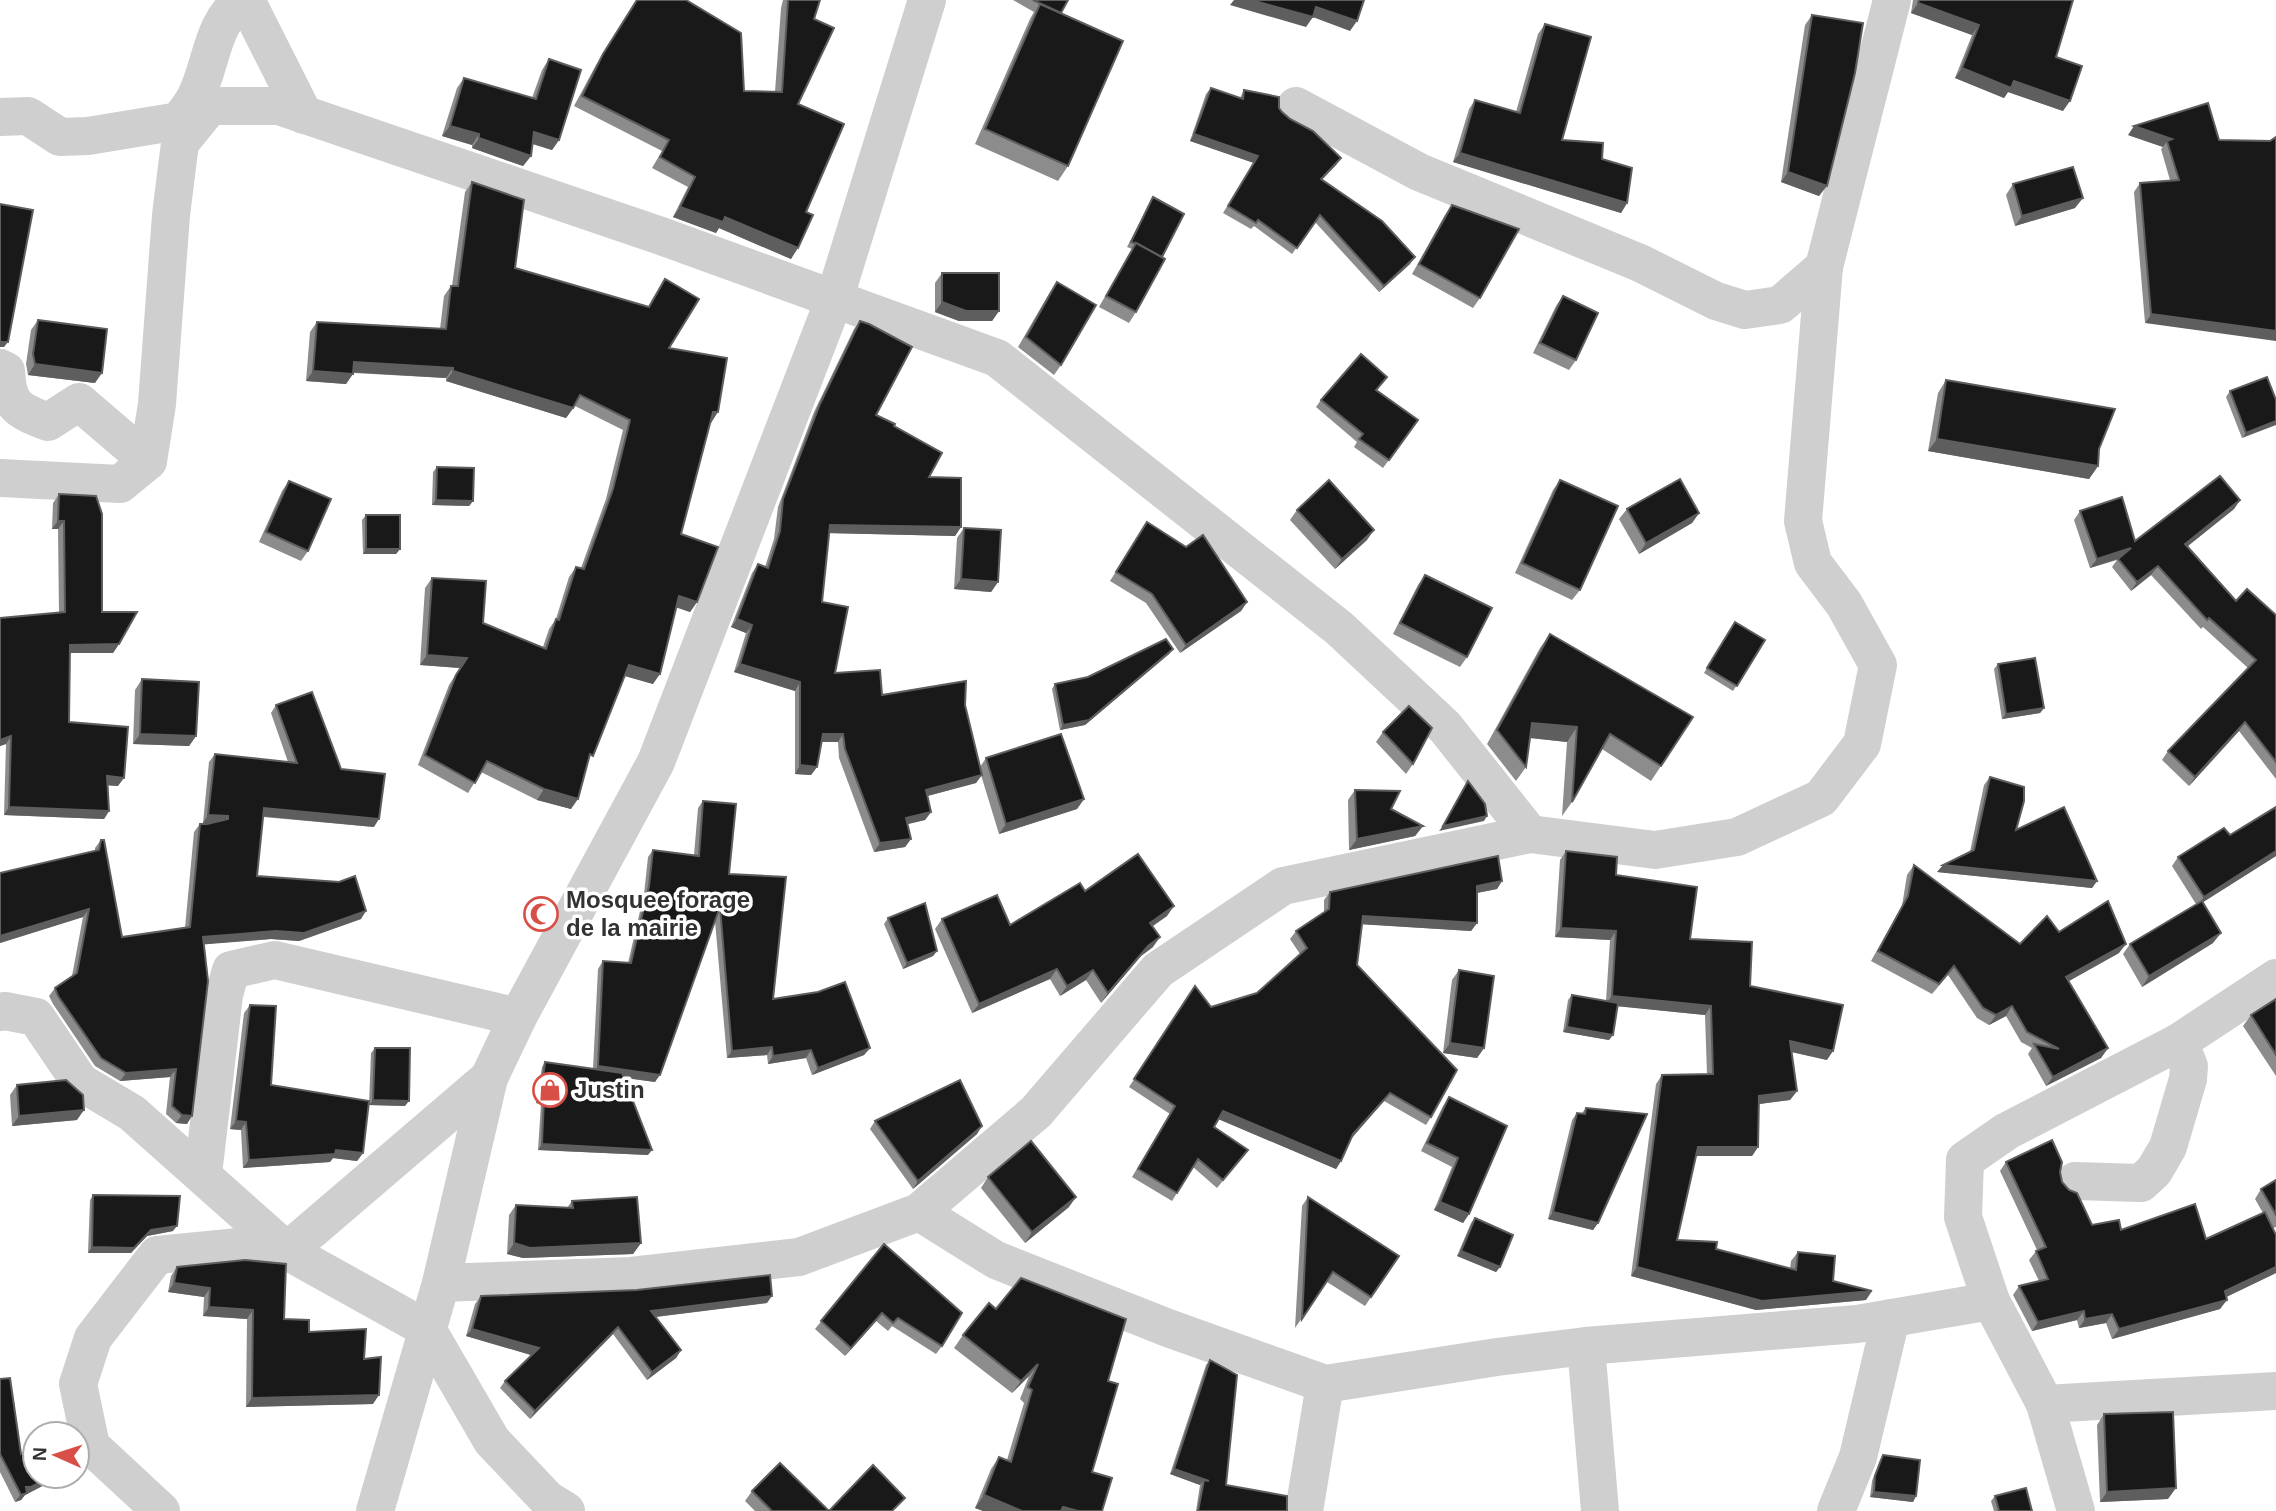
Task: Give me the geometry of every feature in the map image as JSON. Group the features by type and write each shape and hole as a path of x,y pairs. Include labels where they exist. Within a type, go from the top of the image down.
{"street":[{"path":"0,117 28,116 60,137 88,136 179,121 196,98 211,47 232,7 245,0 304,115"},
{"path":"375,1511 441,1283 489,1078 518,1017 656,762 834,300 927,0"},
{"path":"441,1283 631,1276 799,1257 919,1212 1036,1112 1158,970 1283,886 1530,834 1655,850 1737,837 1821,798 1862,744 1878,665 1844,604 1813,563 1803,521 1824,267 1892,0"},
{"path":"0,478 120,484 148,461 157,404 171,215 180,143 210,106 279,106 661,236 997,358 1339,628 1445,727 1530,834"},
{"path":"1296,106 1419,172 1640,263 1716,301 1745,310 1780,305 1824,267"},
{"path":"0,368 6,371 7,390 20,411 48,422 79,402 148,461"},
{"path":"203,1174 224,995 231,970 275,960 518,1017"},
{"path":"2076,1511 2045,1404 1991,1301 1963,1217 1965,1160 2007,1131 2179,1042 2276,978"},
{"path":"0,1012 36,1017 80,1082 132,1113 287,1251 428,1329 492,1441 548,1500 566,1511"},
{"path":"2076,1181 2141,1183 2154,1171 2168,1147 2188,1079 2189,1066 2179,1042"},
{"path":"161,1511 91,1446 78,1384 93,1338 157,1255 239,1247 287,1251 489,1078"},
{"path":"919,1212 996,1260 1168,1328 1325,1384 1587,1346 1857,1324 1991,1301"},
{"path":"1836,1511 1858,1457 1891,1318"},
{"path":"1587,1346 1600,1511"},
{"path":"1304,1511 1325,1384"},
{"path":"2045,1404 2276,1391"}],"building":[{"path":"637,0 686,0 741,33 744,91 782,92 788,0 820,0 814,19 834,28 798,104 844,124 806,212 813,215 798,248 725,217 723,222 680,207 695,177 660,157 669,140 582,96 603,54"},
{"path":"1033,0 1068,0 1061,13"},
{"path":"1251,0 1364,0 1357,21 1316,7 1313,17"},
{"path":"1919,0 2073,0 2056,57 2082,66 2070,101 2014,81 2011,88 1962,68 1979,25 1918,3"},
{"path":"1040,4 1123,41 1068,166 985,129"},
{"path":"1812,15 1863,23 1855,73 1827,186 1788,172"},
{"path":"1545,24 1591,37 1562,140 1603,143 1602,159 1632,168 1627,203 1460,153 1475,100 1520,113"},
{"path":"549,59 581,70 559,140 534,132 531,156 479,138 479,134 450,126 464,78 536,99"},
{"path":"1211,88 1243,99 1244,90 1279,97 1279,108 1282,112 1313,131 1341,158 1321,179 1382,221 1415,257 1384,286 1320,215 1297,248 1258,220 1256,223 1228,206 1258,156 1194,134"},
{"path":"2208,103 2219,140 2270,141 2276,137 2276,331 2151,314 2140,183 2179,180 2167,141 2172,139 2134,126"},
{"path":"2073,167 2083,198 2022,216 2013,184"},
{"path":"472,182 524,200 515,268 649,307 665,279 699,299 669,348 727,358 718,412 713,412 681,534 718,547 697,602 679,596 660,674 629,665 593,756 590,754 578,799 544,789 487,761 475,783 425,755 456,675 467,658 427,655 432,578 486,581 483,623 546,649 556,619 559,620 576,567 584,569 613,489 630,420 580,395 573,408 453,371 453,368 354,362 353,374 313,371 317,322 446,329 451,286 458,286"},
{"path":"1153,197 1184,214 1162,257 1131,242"},
{"path":"0,204 33,210 8,342 0,342"},
{"path":"1452,205 1519,229 1480,298 1419,264"},
{"path":"1136,243 1165,259 1136,312 1106,296"},
{"path":"942,273 999,273 999,311 966,311 942,302"},
{"path":"1057,282 1096,305 1061,365 1026,337"},
{"path":"1563,296 1598,313 1576,360 1540,343"},
{"path":"38,320 107,329 102,373 35,364 33,354"},
{"path":"860,321 912,347 876,415 942,453 929,477 961,478 961,527 830,525 822,602 848,607 835,673 880,670 882,695 966,681 965,705 982,775 926,790 931,812 906,818 911,839 880,843 845,749 843,734 823,734 817,767 800,765 800,682 740,664 752,625 737,619 758,564 768,568 780,531 783,499 820,404"},
{"path":"1361,354 1387,377 1376,390 1418,420 1389,460 1359,439 1363,434 1321,400"},
{"path":"2267,377 2276,400 2276,421 2246,433 2230,391"},
{"path":"1946,380 2115,409 2099,449 2098,466 1937,439"},
{"path":"437,467 474,468 473,501 436,500"},
{"path":"2220,476 2240,500 2185,544 2236,601 2247,589 2276,615 2276,762 2245,722 2195,777 2168,751 2256,660 2209,618 2207,620 2158,566 2137,582 2118,559 2131,548 2097,559 2080,511 2122,497 2135,541"},
{"path":"1680,479 1699,513 1646,543 1627,509"},
{"path":"1329,480 1374,530 1342,559 1297,510"},
{"path":"1560,480 1618,506 1580,590 1522,563"},
{"path":"289,481 331,499 308,551 266,532"},
{"path":"59,494 96,496 102,514 102,612 137,612 119,644 70,645 69,722 128,727 124,778 107,776 109,811 9,807 11,736 0,740 0,618 65,612 64,521 58,521"},
{"path":"366,515 400,515 400,549 366,549"},
{"path":"1147,522 1186,547 1203,535 1247,602 1186,645 1152,594 1116,572"},
{"path":"964,528 1001,530 998,582 961,579"},
{"path":"1425,575 1492,608 1467,657 1400,623"},
{"path":"1735,622 1765,640 1737,686 1707,668"},
{"path":"1550,634 1693,717 1661,766 1610,734 1572,802 1577,727 1532,723 1526,767 1497,730"},
{"path":"1166,639 1173,649 1089,720 1063,725 1055,684 1088,677"},
{"path":"2035,658 2044,708 2006,714 1998,664"},
{"path":"142,679 199,682 196,736 140,734"},
{"path":"312,692 341,769 385,774 379,819 264,808 257,876 339,882 355,876 366,911 304,933 276,931 203,937 208,981 192,1116 182,1115 172,1106 176,1069 126,1073 101,1058 58,996 55,988 77,973 89,909 0,936 0,873 99,850 101,840 104,840 122,937 190,927 200,824 228,819 228,816 208,815 215,754 297,763 276,705"},
{"path":"1409,706 1432,728 1413,764 1383,732"},
{"path":"1061,734 1084,799 1006,824 986,758"},
{"path":"1990,777 2024,787 2024,801 2016,830 2064,807 2097,881 1943,865 1974,850"},
{"path":"1468,781 1485,804 1487,816 1443,826"},
{"path":"1355,790 1400,791 1391,809 1423,826 1357,839"},
{"path":"703,801 736,804 729,874 786,877 773,999 818,992 845,982 870,1048 818,1068 811,1050 773,1056 772,1047 732,1051 720,907 660,1075 598,1066 603,961 631,963 649,886 653,850 699,856"},
{"path":"2276,807 2276,851 2204,897 2178,857 2224,828 2230,835"},
{"path":"1566,851 1617,857 1616,875 1697,887 1690,939 1752,942 1750,986 1843,1005 1833,1051 1790,1041 1797,1091 1759,1096 1758,1147 1698,1147 1677,1240 1717,1242 1716,1249 1796,1270 1798,1252 1835,1256 1833,1281 1872,1291 1762,1301 1637,1267 1662,1075 1713,1074 1711,1006 1612,996 1616,931 1561,928"},
{"path":"1138,854 1174,906 1150,923 1160,937 1148,946 1108,993 1093,970 1067,986 1057,969 979,1004 942,919 997,895 1010,925 1080,883 1085,891"},
{"path":"1498,856 1502,881 1477,886 1477,923 1363,916 1357,965 1457,1070 1431,1117 1390,1093 1353,1134 1341,1161 1223,1111 1214,1127 1248,1150 1223,1180 1198,1159 1177,1193 1138,1169 1175,1106 1134,1079 1195,986 1211,1007 1257,993 1307,948 1296,931 1329,909 1330,892"},
{"path":"1914,865 2020,944 2047,916 2059,932 2108,901 2126,944 2066,977 2108,1048 2053,1077 2034,1044 2059,1049 2027,1032 2012,1006 1996,1015 1983,1008 1954,966 1939,984 1878,951 1908,896"},
{"path":"2202,901 2221,933 2149,976 2130,944"},
{"path":"925,903 937,951 907,963 888,918"},
{"path":"1459,970 1494,976 1484,1048 1450,1043"},
{"path":"1572,995 1618,1003 1613,1035 1567,1027"},
{"path":"2276,999 2276,1055 2251,1015"},
{"path":"250,1005 276,1006 271,1085 369,1101 363,1153 336,1150 335,1154 249,1160 246,1122 236,1121"},
{"path":"375,1048 410,1048 409,1101 373,1100"},
{"path":"545,1062 622,1073 652,1150 542,1144 544,1099 540,1098"},
{"path":"66,1080 83,1095 84,1110 19,1116 17,1085"},
{"path":"960,1080 982,1126 918,1181 875,1121"},
{"path":"1449,1097 1507,1126 1469,1214 1440,1202 1458,1158 1427,1143"},
{"path":"1586,1108 1647,1114 1598,1223 1553,1212 1577,1113 1585,1114"},
{"path":"2052,1140 2062,1162 2062,1182 2069,1190 2077,1193 2092,1225 2119,1220 2121,1230 2195,1204 2206,1239 2265,1212 2276,1235 2276,1267 2225,1291 2227,1300 2119,1329 2112,1314 2085,1319 2084,1311 2038,1322 2019,1286 2048,1279 2036,1251 2046,1247 2006,1162"},
{"path":"1031,1141 1076,1197 1032,1232 988,1177"},
{"path":"2276,1180 2276,1215 2261,1189"},
{"path":"93,1195 180,1196 177,1226 151,1230 134,1248 92,1247"},
{"path":"637,1197 641,1243 530,1248 514,1243 516,1205 573,1208 572,1201"},
{"path":"1308,1197 1399,1256 1371,1297 1333,1272 1302,1319"},
{"path":"1475,1218 1513,1235 1500,1267 1461,1251"},
{"path":"884,1244 962,1313 942,1346 898,1318 893,1323 882,1313 851,1348 821,1321"},
{"path":"245,1260 286,1264 284,1319 309,1320 309,1332 366,1329 364,1359 381,1357 379,1395 252,1398 253,1310 209,1307 210,1288 174,1283 177,1267"},
{"path":"770,1275 772,1296 651,1311 681,1350 652,1372 618,1327 535,1411 505,1381 539,1348 472,1329 481,1296 637,1290"},
{"path":"1021,1278 1126,1319 1108,1381 1118,1384 1092,1472 1112,1478 1102,1511 1078,1511 1063,1507 1061,1511 1022,1511 984,1495 999,1457 1011,1462 1032,1390 1028,1387 1038,1364 1021,1381 963,1335 989,1303 996,1309"},
{"path":"1210,1360 1237,1375 1226,1485 1287,1496 1287,1511 1198,1511 1204,1480 1209,1481 1174,1469"},
{"path":"10,1378 21,1454 21,1490 26,1490 27,1493 21,1495 0,1454 0,1379"},
{"path":"2173,1412 2176,1488 2107,1492 2104,1414"},
{"path":"1883,1455 1920,1460 1916,1496 1874,1492 1875,1476"},
{"path":"780,1463 829,1511 772,1511 752,1491"},
{"path":"873,1465 905,1498 892,1511 829,1511"},
{"path":"2026,1488 2032,1511 1999,1511 1995,1496"}],"place":[{"name":"Mosquee forage de la mairie","path":"541,914"},
{"name":"Justin","path":"550,1090"}]}
